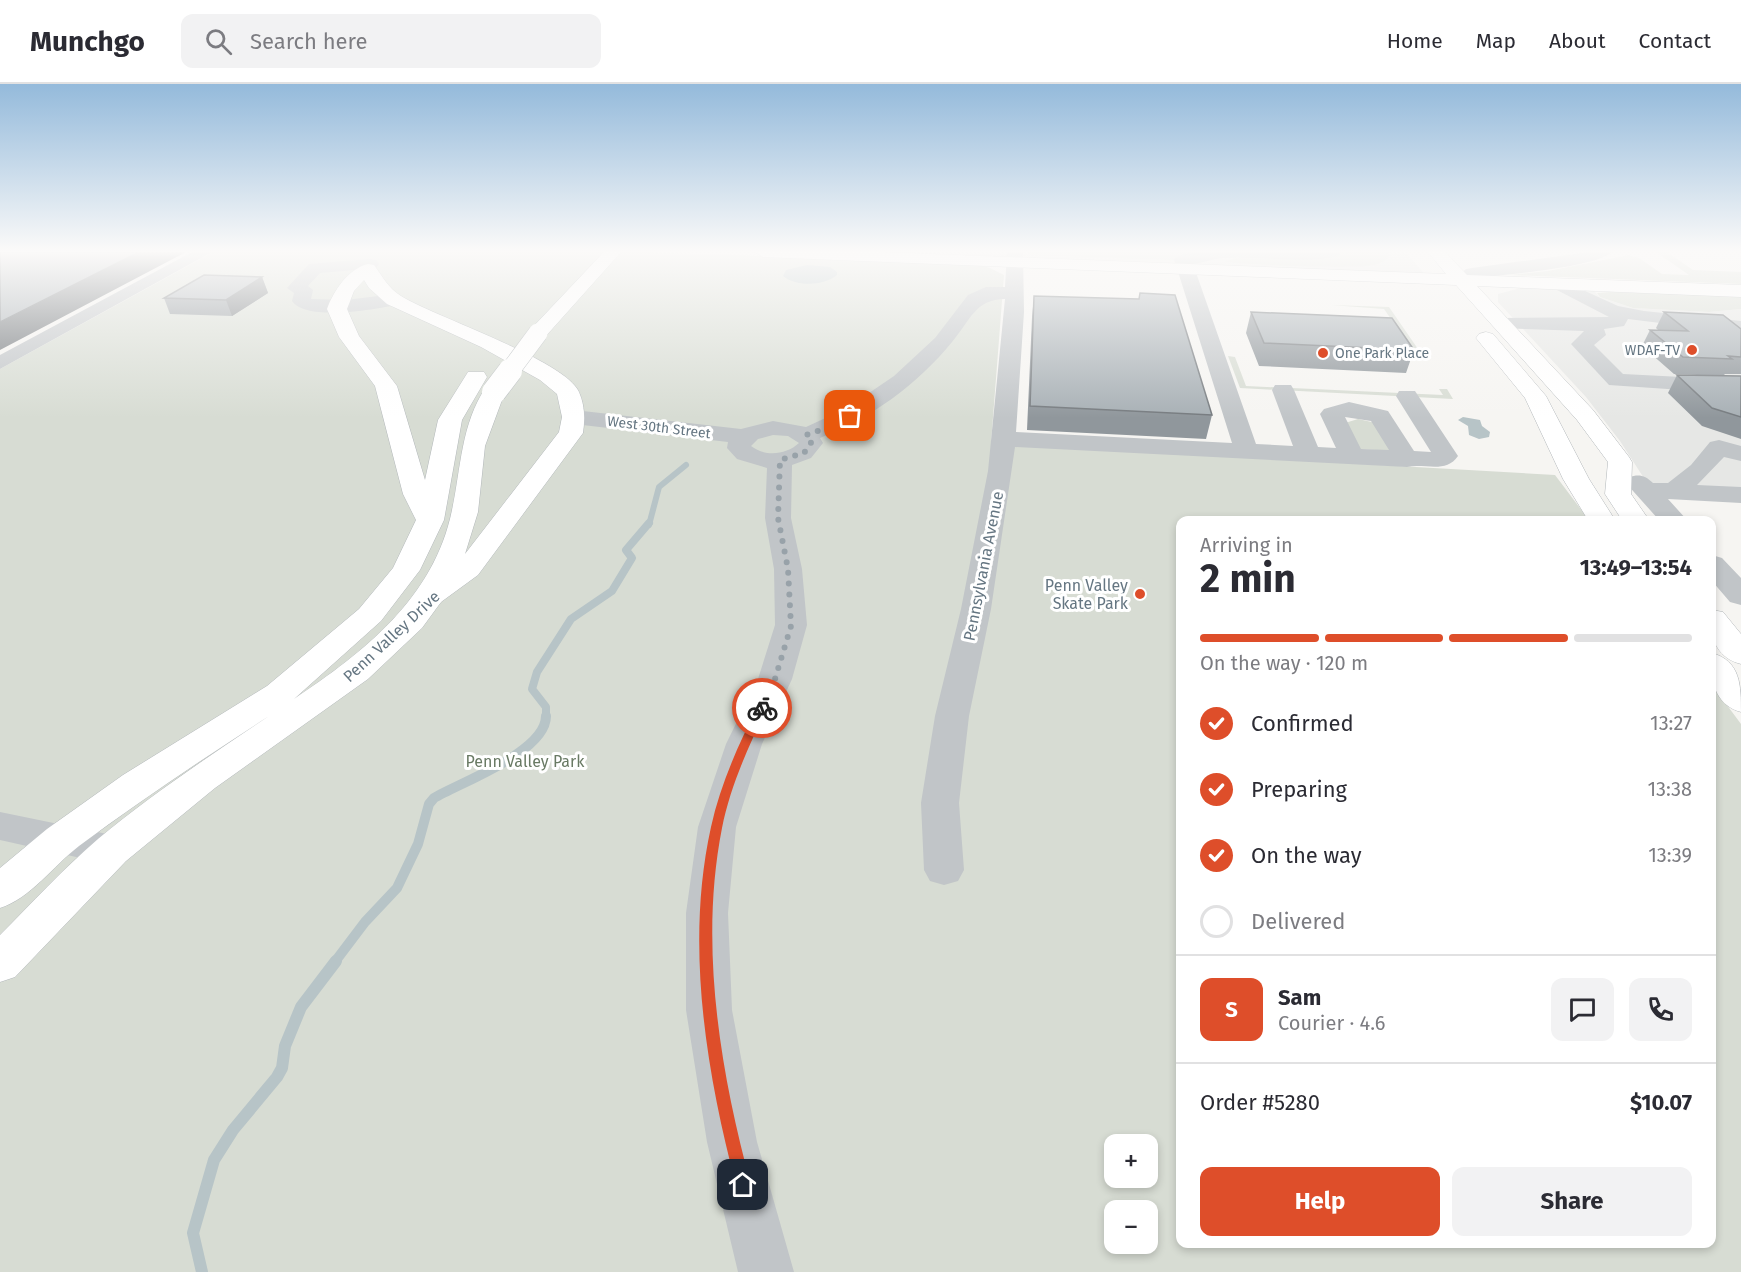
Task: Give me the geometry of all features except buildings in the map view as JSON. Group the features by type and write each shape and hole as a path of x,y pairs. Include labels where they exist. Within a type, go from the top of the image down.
{"main road":[{"path":"339,307 349,337 386,386 416,494 430,519"},
{"path":"409,307 548,375 568,392 574,417"},
{"path":"430,596 449,559 465,512 473,446 485,385 548,307"},
{"path":"528,332 554,307"},
{"path":"1467,307 1535,396 1576,479 1599,516"},
{"path":"1482,307 1498,319 1585,416 1620,462 1618,494 1632,516"},
{"path":"1494,307 1498,319"},
{"name":"Penn Valley Drive","path":"0,891 61,839 136,784 279,694 370,615 406,570 430,519 450,420 485,385"},
{"name":"Penn Valley Drive","path":"0,964 31,929 112,850 202,778 356,672 411,621 430,596 468,569 571,433 574,417"},
{"path":"1716,624 1741,654"},
{"path":"1716,668 1741,700"}],"street":[{"path":"0,363 102,307"},
{"path":"766,1272 732,1142 709,1010 707,913 717,827 744,744 775,679 791,626 788,569 778,518 793,448 787,429 760,430 740,442 739,448 743,453 764,460 793,448 833,426 894,386 926,357 968,307"},
{"name":"Pennsylvania Avenue","path":"944,870 941,792 952,716 976,609 1001,471 1013,307"},
{"path":"1199,307 1237,451"},
{"path":"1600,307 1615,316"},
{"path":"1498,319 1592,325 1615,316 1644,317 1737,329"},
{"path":"1592,325 1596,335 1581,344 1617,380 1741,387"},
{"path":"1283,390 1309,455"},
{"path":"1003,439 1428,461 1446,456 1407,396"},
{"path":"1353,457 1332,414 1337,411 1365,411 1380,416 1407,460"},
{"name":"West 30th Street","path":"574,417 745,437"},
{"path":"1673,492 1700,470 1719,447 1741,454"},
{"path":"1620,462 1669,516"},
{"path":"1646,490 1741,495"},
{"path":"1716,568 1741,596"},
{"path":"0,826 112,850"}],"shaded area":[{"path":"1503,307 1631,307 1709,312 1741,309 1741,490 1649,486 1620,441 1586,397"},
{"path":"1463,417 1480,420 1482,426 1490,432 1489,437 1479,439 1469,435 1468,426 1458,420"}],"green space":[{"name":"Penn Valley Park","path":"112,307 1001,307 991,443 1555,475 1586,516 1176,516 1176,1248 1716,1248 1716,690 1741,724 1741,1272 0,1272 0,369"},
{"path":"1363,307 1389,307 1418,349 1412,349 1384,309"},
{"path":"1631,307 1741,309 1709,312"},
{"path":"1228,356 1235,357 1246,386 1443,395 1439,389 1447,389 1453,399 1240,388"},
{"path":"1358,419 1376,423 1393,451 1359,449 1345,423"}],"waterway":[{"path":"649,525 659,487 686,465"},
{"path":"546,716 546,707 532,689 537,672 571,619 612,591 632,558 626,550 649,523"},
{"path":"334,963 365,922 397,888 418,844 429,804 434,798 518,754 542,729 546,716"},
{"path":"202,1272 193,1233 214,1160 233,1130 277,1077 282,1068 285,1046 301,1007 336,961"}],"way so far":[{"path":"762,708 775,679 791,626 788,569 778,518 780,460 804,453 811,443 806,435 833,426 850,416"}],"place":[{"name":"WDAF-TV","path":"1692,350"},
{"name":"One Park Place","path":"1323,353"},
{"name":"Penn Valley Skate Park","path":"1140,594"}],"route":[{"path":"743,1185 732,1142 709,1010 707,913 717,827 744,744 762,708"}]}
